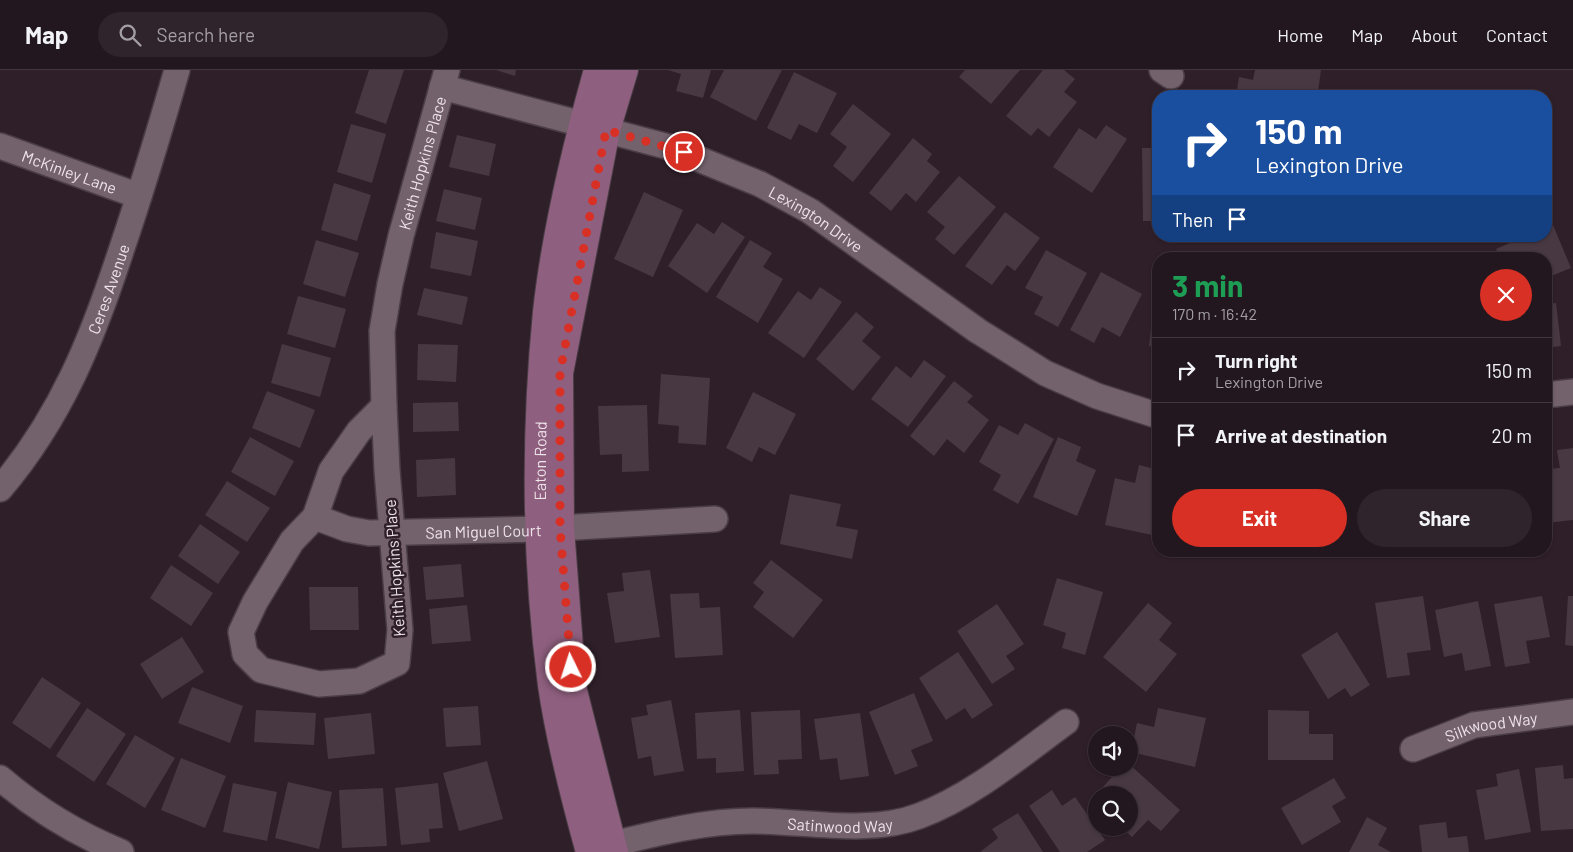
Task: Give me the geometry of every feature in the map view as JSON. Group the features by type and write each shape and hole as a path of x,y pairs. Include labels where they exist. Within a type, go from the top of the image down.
{"street":[{"name":"Ceres Avenue","path":"0,489 25,459 57,410 78,368 99,317 139,196 177,70"},
{"name":"Eaton Road","path":"598,70 594,127 560,232 548,310 542,383 540,458 551,529 545,607 552,686 568,764 598,850"},
{"path":"594,127 624,70"},
{"name":"Lexington Drive","path":"445,78 594,127 669,147 760,184 810,210 978,331 1045,373 1097,396 1152,414"},
{"name":"Keith Hopkins Place","path":"384,406 359,431 331,470 315,517 292,541 255,602 242,632 245,654 261,670 319,684 359,680 397,663 400,630 384,406 382,331 401,236 445,78"},
{"name":"McKinley Lane","path":"0,146 11,152 139,196"},
{"path":"1552,394 1573,392"},
{"name":"San Miguel Court","path":"315,517 347,529 369,533 551,529 715,519"},
{"name":"Silkwood Way","path":"1413,749 1474,724 1573,712"},
{"name":"Satinwood Way","path":"598,850 707,823 753,821 821,825 880,824 918,817 955,800 1066,722"},
{"path":"0,778 21,796 85,837 95,847 121,852"}],"building":[{"path":"369,70 404,70 386,124 355,113"},
{"path":"496,70 516,70 515,76"},
{"path":"668,70 711,70 703,98 676,91 681,74"},
{"path":"724,70 782,70 756,121 710,97"},
{"path":"965,70 1020,70 991,104 959,77"},
{"path":"1043,70 1064,70 1075,79 1064,92 1077,102 1049,137 1038,128 1031,136 1006,116"},
{"path":"1255,70 1321,70 1318,90 1237,90 1239,77 1253,80"},
{"path":"794,72 837,93 817,133 799,124 791,140 767,128"},
{"path":"853,104 891,134 853,182 833,166 847,147 830,134"},
{"path":"351,124 386,134 372,183 337,172"},
{"path":"1106,125 1127,139 1092,193 1053,167 1079,128 1096,139"},
{"path":"457,135 496,144 489,176 449,167"},
{"path":"913,138 932,154 927,161 940,172 916,202 906,193 891,211 869,193"},
{"path":"1142,148 1152,148 1152,221 1143,221"},
{"path":"959,176 996,207 954,255 935,239 945,227 927,212"},
{"path":"334,183 371,195 357,241 321,230"},
{"path":"444,189 482,198 475,230 436,221"},
{"path":"644,192 683,210 653,277 614,259"},
{"path":"1005,212 1040,238 1015,271 1007,265 992,285 965,266"},
{"path":"722,222 745,237 707,293 668,266 697,223 714,234"},
{"path":"1552,225 1571,268 1552,276 1552,252 1497,252 1496,249 1512,242 1552,242"},
{"path":"436,232 478,241 471,276 430,268"},
{"path":"316,240 359,253 345,297 303,284"},
{"path":"750,240 772,253 763,267 783,279 758,323 716,297"},
{"path":"1046,250 1087,273 1058,327 1034,314 1043,297 1025,288"},
{"path":"1101,272 1142,294 1120,337 1102,327 1094,343 1070,330"},
{"path":"820,287 842,302 804,358 768,333 798,291 811,300"},
{"path":"424,288 468,297 462,325 417,315"},
{"path":"298,296 346,309 335,348 287,334"},
{"path":"1552,303 1556,303 1561,346 1552,347"},
{"path":"856,312 874,327 862,341 881,357 853,391 816,359"},
{"path":"1152,319 1152,346 1149,346"},
{"path":"282,344 331,358 320,397 271,383"},
{"path":"418,344 458,345 456,382 417,380"},
{"path":"924,360 946,376 908,427 871,399 896,366 911,378"},
{"path":"661,374 710,378 706,445 678,443 679,426 658,424"},
{"path":"954,381 973,396 967,402 989,420 964,453 947,439 934,456 910,436"},
{"path":"267,391 315,410 300,448 252,428"},
{"path":"753,392 796,414 775,455 759,447 752,462 726,448"},
{"path":"458,402 459,431 413,432 413,403"},
{"path":"647,405 649,471 622,472 622,454 600,455 598,406"},
{"path":"1025,423 1054,439 1018,504 993,490 1001,475 979,462 999,425 1018,435"},
{"path":"250,437 294,461 275,496 231,472"},
{"path":"1058,437 1081,447 1076,461 1096,470 1077,516 1033,497"},
{"path":"1573,448 1573,520 1552,522 1552,469 1560,468 1557,450"},
{"path":"455,458 456,495 417,497 416,460"},
{"path":"1139,465 1152,468 1152,535 1105,525 1115,478 1135,483"},
{"path":"227,481 270,508 247,542 205,515"},
{"path":"790,494 841,504 836,526 858,530 852,559 780,544"},
{"path":"200,524 240,552 218,584 178,556"},
{"path":"771,560 823,600 793,638 753,607 764,592 753,583"},
{"path":"461,564 464,597 426,600 423,567"},
{"path":"171,565 213,593 191,626 150,598"},
{"path":"650,570 660,637 615,643 607,593 624,591 622,573"},
{"path":"1057,578 1103,592 1085,655 1062,648 1066,633 1043,625"},
{"path":"309,587 358,587 359,630 310,630"},
{"path":"699,593 700,608 720,607 723,655 675,658 670,594"},
{"path":"1423,596 1431,650 1407,653 1410,675 1387,678 1375,603"},
{"path":"1542,596 1550,637 1526,641 1530,663 1505,667 1494,604"},
{"path":"1568,596 1573,596 1573,646 1565,645"},
{"path":"1478,601 1491,666 1465,671 1462,653 1444,657 1435,610"},
{"path":"1148,603 1172,623 1159,640 1177,654 1146,692 1103,657"},
{"path":"997,604 1024,644 1006,656 1015,669 992,684 957,631"},
{"path":"467,605 471,641 432,644 429,609"},
{"path":"1337,632 1370,685 1351,697 1345,688 1328,699 1301,655"},
{"path":"182,637 204,672 162,699 140,664"},
{"path":"958,652 993,705 972,719 965,708 946,720 919,678"},
{"path":"42,677 81,703 50,749 12,723"},
{"path":"192,687 243,706 230,743 178,723"},
{"path":"914,693 933,741 911,750 918,766 895,775 869,712"},
{"path":"671,700 684,771 654,776 651,756 638,759 631,718 648,715 646,705"},
{"path":"478,706 481,745 446,747 443,708"},
{"path":"87,708 126,734 94,782 56,756"},
{"path":"1158,708 1206,718 1195,767 1138,754 1137,723 1154,727"},
{"path":"256,710 316,713 314,745 254,742"},
{"path":"740,710 744,771 716,773 716,758 697,759 695,713"},
{"path":"800,710 802,759 778,760 779,774 754,775 751,712"},
{"path":"1268,710 1309,711 1309,734 1333,734 1333,760 1268,760"},
{"path":"371,713 375,754 328,759 324,718"},
{"path":"860,713 869,776 840,780 837,758 820,760 814,719"},
{"path":"135,735 175,758 145,808 106,784"},
{"path":"181,758 226,776 205,828 161,810"},
{"path":"487,761 503,819 459,831 443,773"},
{"path":"1563,765 1564,779 1573,778 1573,829 1541,831 1535,768"},
{"path":"1519,769 1531,832 1485,840 1476,790 1498,786 1496,774"},
{"path":"1138,772 1180,810 1161,831 1148,820 1138,831 1138,786 1104,786 1113,776 1138,776"},
{"path":"1334,778 1346,798 1332,806 1341,822 1302,845 1281,808"},
{"path":"288,782 332,792 319,849 275,838"},
{"path":"233,783 277,792 267,841 223,832"},
{"path":"438,783 443,828 429,829 430,842 401,845 395,788"},
{"path":"383,788 387,846 342,848 339,790"},
{"path":"1052,790 1062,806 1075,797 1088,816 1088,836 1102,836 1105,840 1087,852 1060,852 1029,806"},
{"path":"1018,813 1043,852 980,852 998,838 992,829"},
{"path":"1367,817 1387,828 1378,845 1391,852 1349,852"},
{"path":"1446,822 1448,838 1467,836 1469,852 1422,852 1419,825"}],"route":[{"path":"571,667 560,528 560,373 606,130 684,152"}]}
